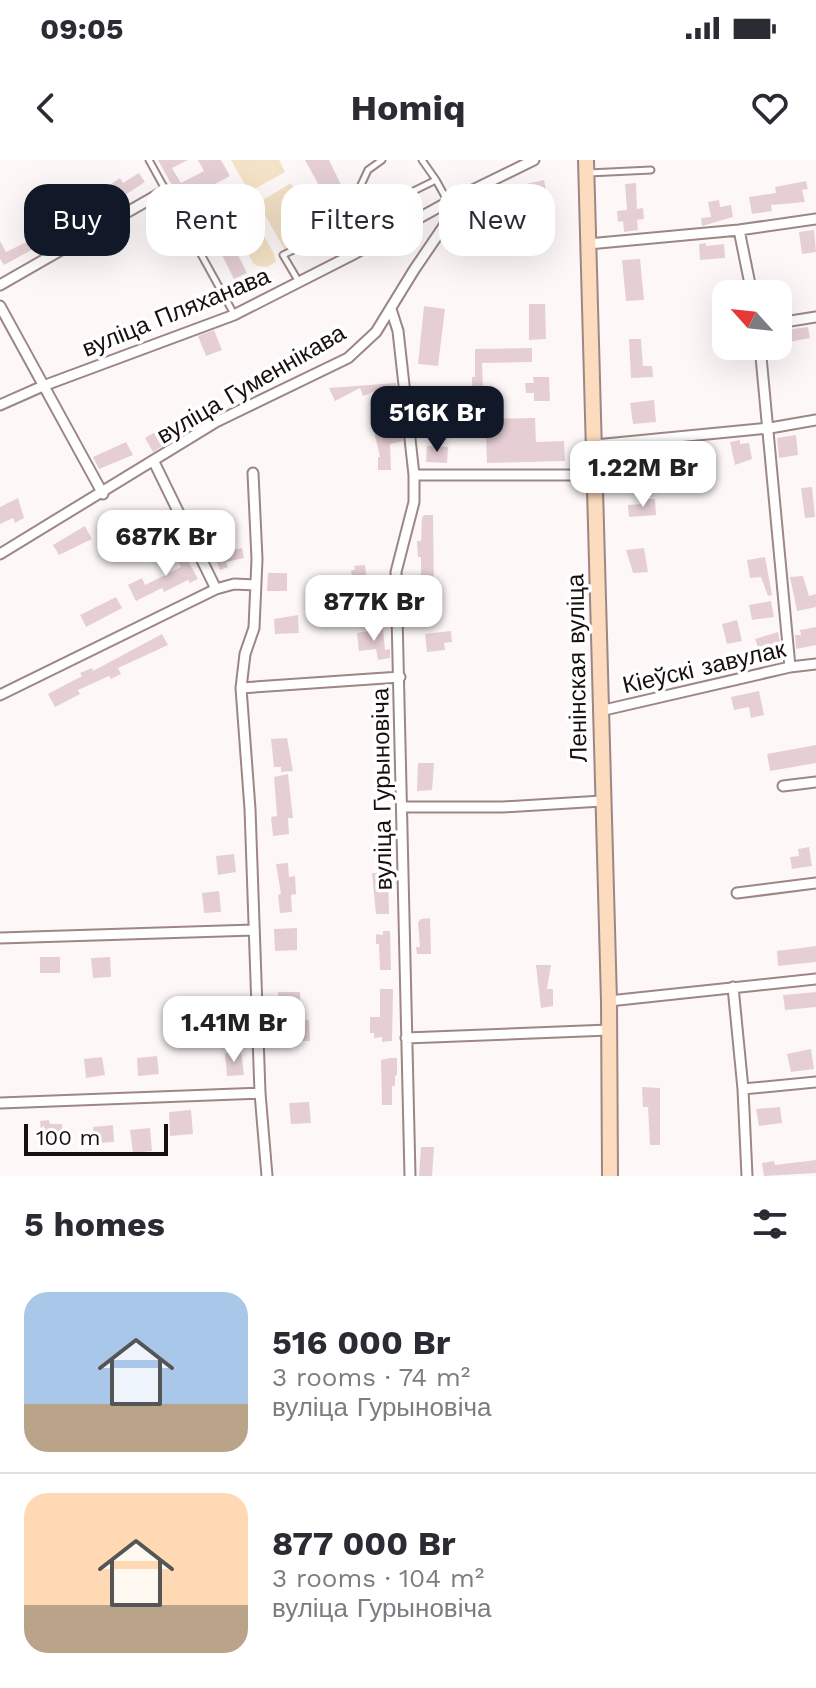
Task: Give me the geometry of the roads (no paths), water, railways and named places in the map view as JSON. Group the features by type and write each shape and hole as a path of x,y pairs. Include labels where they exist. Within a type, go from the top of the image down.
{"main road":[{"name":"Ленінская вуліца","path":"586,167 609,1001 610,1176"}],"street":[{"name":"вуліца Пляханава","path":"483,184 529,161"},
{"path":"0,285 146,201"},
{"name":"вуліца Пляханава","path":"0,405 234,315 439,207"},
{"path":"588,244 739,230 816,219"},
{"path":"739,230 749,280"},
{"name":"вуліца Гуменнікава","path":"0,554 103,494 216,422 348,358 376,332 439,233"},
{"path":"0,306 103,494"},
{"name":"вуліца Гурыновіча","path":"391,309 398,331 414,475 411,518 396,572 404,807 410,1176"},
{"path":"792,321 816,317"},
{"path":"762,360 790,667"},
{"path":"595,445 770,428 816,420"},
{"path":"154,462 216,589"},
{"path":"253,473 257,559 254,628 245,654 241,688 250,809 260,1093 267,1176"},
{"path":"414,475 596,475"},
{"path":"0,695 216,589 234,584 256,585"},
{"name":"Кіеўскі завулак","path":"600,711 790,667 816,664"},
{"path":"241,688 400,677"},
{"path":"783,786 816,782"},
{"path":"404,807 503,807 602,801"},
{"path":"737,893 816,883"},
{"path":"0,938 254,930"},
{"path":"609,1001 816,979"},
{"path":"733,987 743,1089 747,1176"},
{"path":"406,1038 609,1030"},
{"path":"743,1089 816,1082"},
{"path":"0,1103 260,1093"}],"lane":[{"path":"149,160 163,184"},
{"path":"361,184 368,170 382,160"},
{"path":"422,160 439,186"},
{"path":"586,167 651,170"},
{"path":"423,186 436,180"},
{"path":"202,256 234,315"},
{"path":"284,256 296,277"}]}
